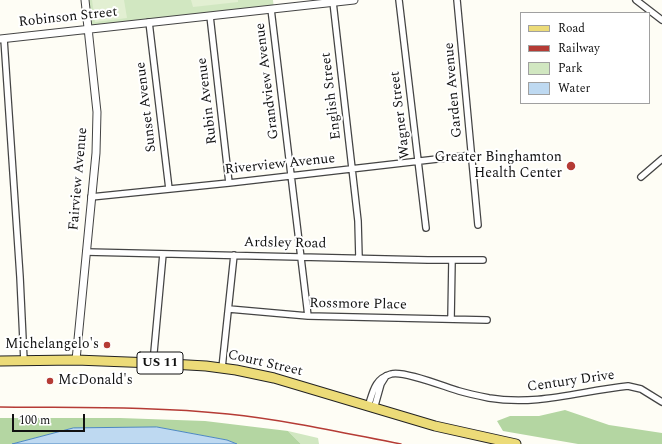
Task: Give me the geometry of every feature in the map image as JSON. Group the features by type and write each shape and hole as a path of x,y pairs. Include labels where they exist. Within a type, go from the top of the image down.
{"main road":[{"name":"Court Street","path":"0,361 76,360 153,363 222,368 274,378 371,408 451,430 516,444"}],"street":[{"name":"Fairview Avenue","path":"76,360 97,128 85,0"},
{"name":"Robinson Street","path":"2,39 354,0"},
{"name":"Wagner Street","path":"399,0 426,228"},
{"name":"Garden Avenue","path":"457,0 478,225"},
{"path":"636,0 662,20"},
{"name":"English Street","path":"333,2 358,221 359,258"},
{"name":"Grandview Avenue","path":"271,9 308,316"},
{"name":"Rubin Avenue","path":"210,16 229,183"},
{"name":"Sunset Avenue","path":"149,22 168,190"},
{"path":"2,39 20,277 24,361"},
{"name":"Riverview Avenue","path":"91,197 168,190 472,155"},
{"path":"641,177 662,159"},
{"name":"Ardsley Road","path":"86,252 483,260"},
{"path":"153,363 163,254"},
{"path":"222,368 234,255"},
{"path":"451,319 452,260"},
{"name":"Rossmore Place","path":"229,309 308,316 487,320"},
{"name":"Century Drive","path":"371,408 377,382 381,378 392,373 471,394 501,399 527,401 628,386 641,389 662,402"}],"green space":[{"path":"85,0 273,0 274,9 88,29"},
{"path":"92,0 124,0 127,18 95,22"},
{"path":"191,0 238,0 238,2 193,7"},
{"path":"565,410 609,425 662,433 662,444 578,444 503,431 497,421 510,416 539,416"},
{"path":"0,418 120,418 205,421 288,431 301,444 237,444 227,440 157,427 73,428 12,444 0,444"},
{"path":"288,431 318,438 319,444 301,444"}],"water":[{"path":"157,427 227,440 237,444 12,444 73,428"}],"railway":[{"path":"0,407 200,411 293,423 401,444"}],"place":[{"name":"Greater Binghamton Health Center","path":"571,166"},
{"name":"Michelangelo's","path":"107,345"},
{"name":"McDonald's","path":"50,381"}]}
